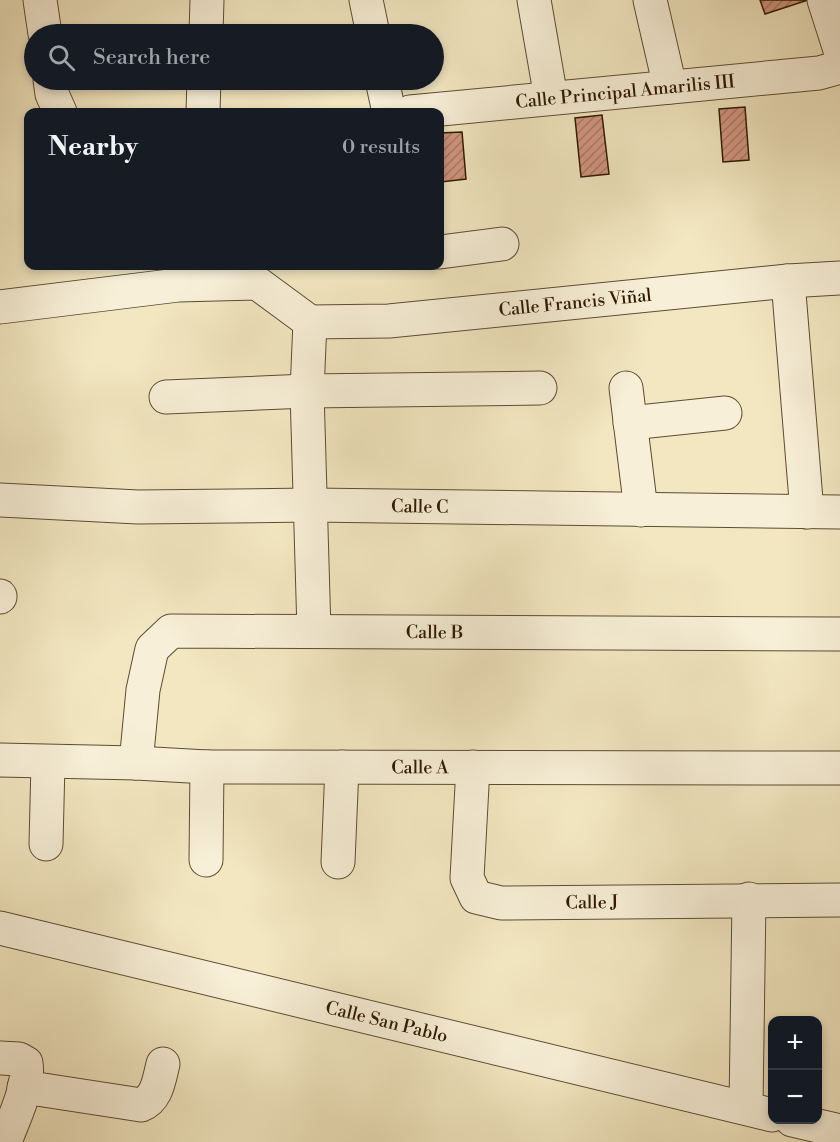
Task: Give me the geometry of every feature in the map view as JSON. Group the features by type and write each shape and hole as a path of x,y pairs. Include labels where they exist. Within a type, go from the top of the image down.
{"street":[{"path":"40,0 44,24"},
{"path":"206,24 207,0"},
{"path":"366,0 371,24"},
{"path":"534,0 551,98"},
{"path":"650,0 670,87"},
{"path":"824,0 840,50"},
{"name":"Calle Principal Amarilis III","path":"444,109 819,73 840,67"},
{"path":"51,90 58,108"},
{"path":"203,108 204,90"},
{"path":"384,90 388,108"},
{"path":"444,251 502,244"},
{"path":"0,308 268,274 310,322 307,391 314,631"},
{"name":"Calle Francis Viñal","path":"310,322 389,321 788,281 840,278"},
{"path":"788,281 807,512"},
{"path":"166,397 307,391 540,388"},
{"path":"626,388 641,510"},
{"path":"630,423 724,413"},
{"name":"Calle C","path":"0,500 138,507 312,505 840,512"},
{"name":"Calle B","path":"136,763 143,690 152,649 171,631 840,634"},
{"name":"Calle A","path":"0,760 207,767 840,768"},
{"path":"46,844 48,763"},
{"path":"206,860 207,767"},
{"path":"338,862 342,767"},
{"name":"Calle J","path":"472,767 467,878 476,897 501,903 749,899 840,900"},
{"path":"749,899 759,1112"},
{"name":"Calle San Pablo","path":"0,928 759,1112"},
{"path":"0,1058 18,1059 26,1063 24,1087 5,1142"},
{"path":"24,1087 141,1105 148,1102 154,1095 163,1064"},
{"path":"812,1124 840,1131"}],"building":[{"path":"760,0 808,0 765,14"},
{"path":"745,107 749,160 723,162 719,109"},
{"path":"602,115 609,174 581,177 575,118"},
{"path":"462,132 466,179 444,182 444,133"}]}
